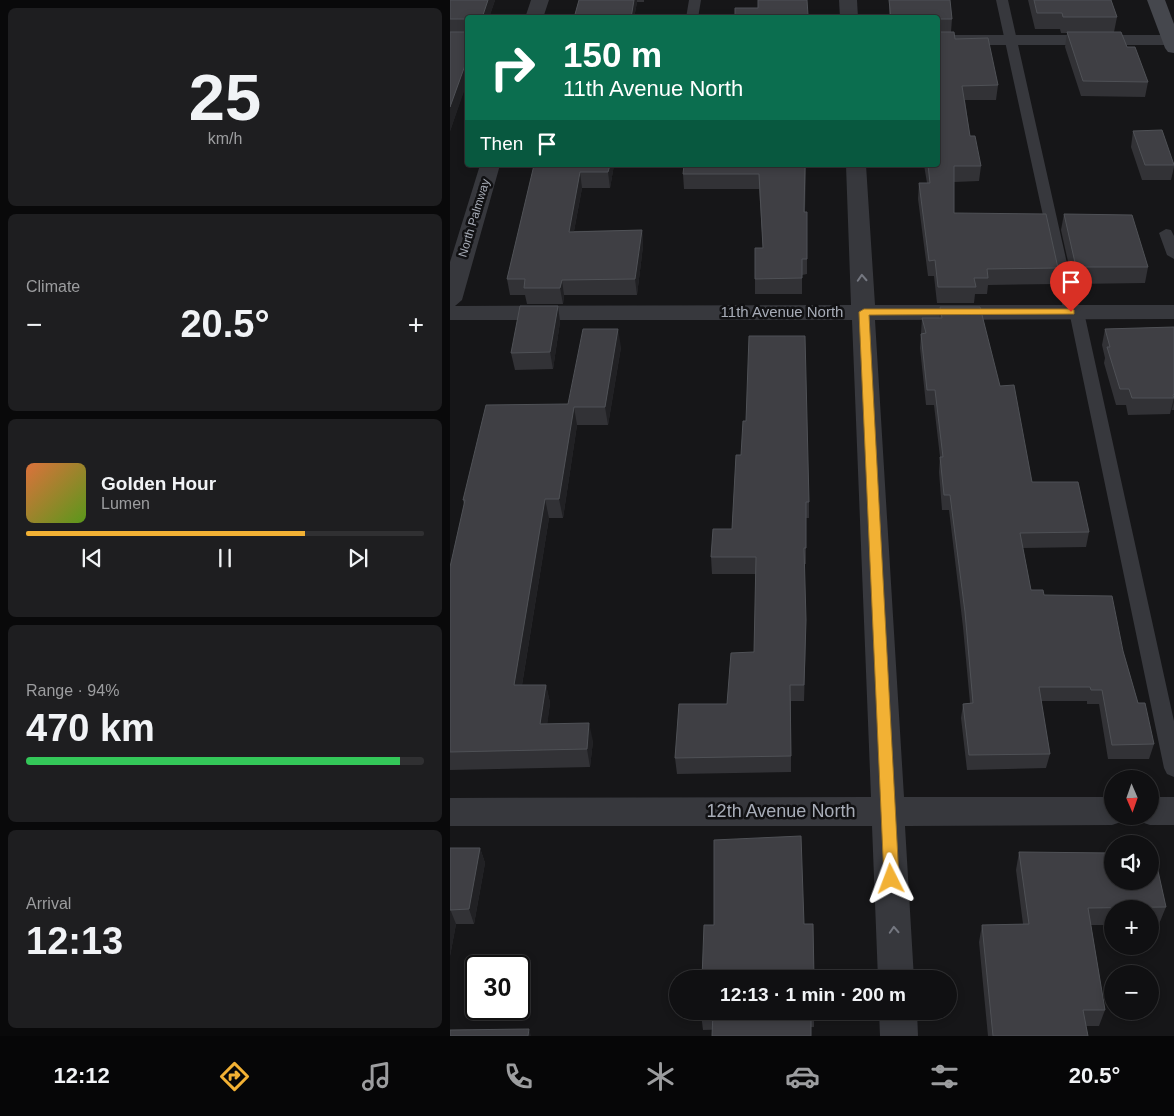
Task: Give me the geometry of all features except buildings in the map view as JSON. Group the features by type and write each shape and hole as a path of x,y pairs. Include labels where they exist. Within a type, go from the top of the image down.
{"main road":[{"path":"1156,0 1173,42"}],"street":[{"path":"535,15 540,0"},
{"path":"848,0 849,15"},
{"path":"940,40 1173,42"},
{"name":"North Palmway","path":"450,300 489,167"},
{"path":"856,167 896,970"},
{"name":"11th Avenue North","path":"450,313 1174,312"},
{"name":"12th Avenue North","path":"450,812 1104,810"},
{"path":"1159,811 1174,811"},
{"path":"898,1020 899,1036"}],"lane":[{"path":"692,15 694,0"},
{"path":"1002,0 1074,312 1174,768"},
{"path":"1166,233 1174,255"}],"route":[{"path":"891,879 864,312 1071,312"}]}
